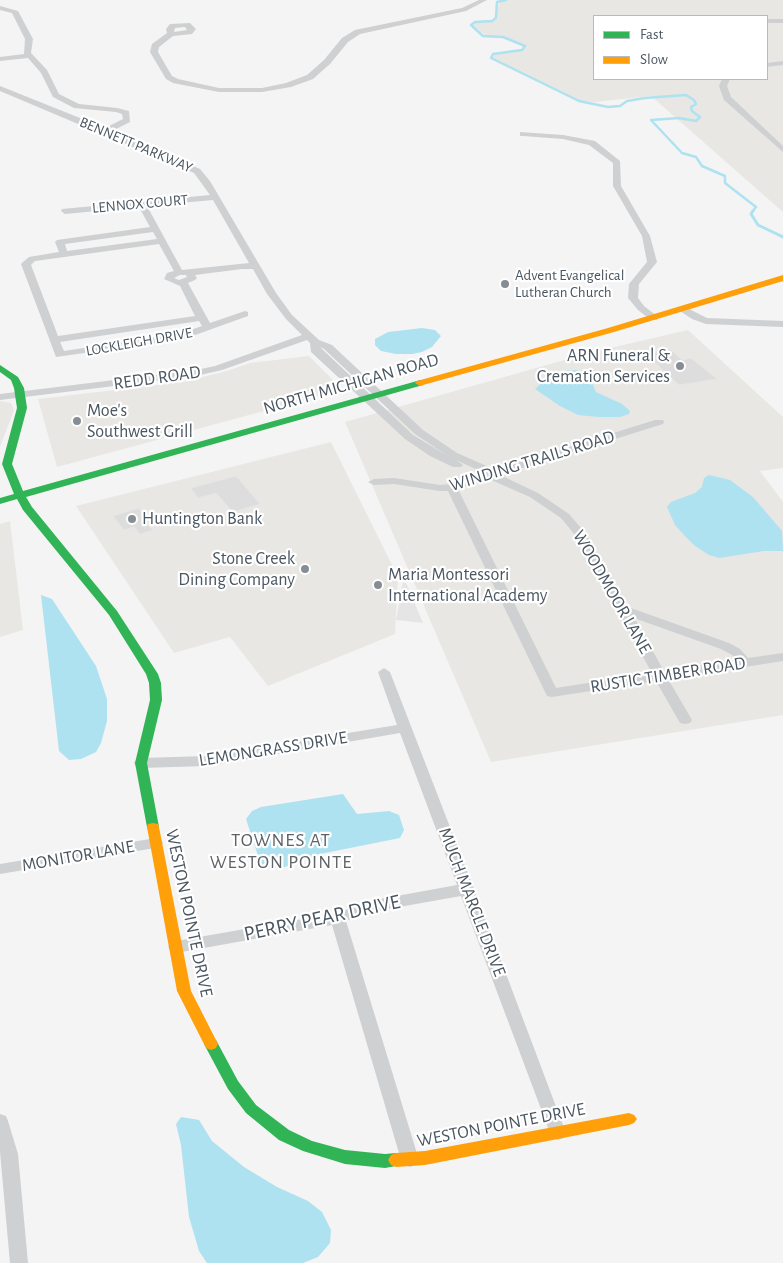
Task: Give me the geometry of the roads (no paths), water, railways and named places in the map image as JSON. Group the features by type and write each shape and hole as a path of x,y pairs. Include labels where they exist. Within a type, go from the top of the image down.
{"street":[{"path":"171,34 157,43 154,51 170,77 176,81 219,90 257,90 288,85 310,77 327,62 345,40 358,32 464,10 484,0"},
{"path":"0,8 15,11 28,35 27,53 44,72 56,95 62,100 85,107 117,110 126,113 127,120 104,131"},
{"path":"768,21 783,21"},
{"path":"0,59 30,56"},
{"path":"768,64 783,62"},
{"path":"726,80 723,86 724,90 732,103 783,150"},
{"path":"724,90 732,80"},
{"name":"BENNETT PARKWAY","path":"0,88 197,171 203,176 280,305 312,339 328,347 379,395"},
{"path":"524,134 563,137 592,143 613,158 617,164 617,186 646,236 652,262 634,284 633,298 641,308 654,318"},
{"name":"LENNOX COURT","path":"65,211 215,197"},
{"path":"142,204 178,272 170,275 169,279 176,283 188,278 245,270 256,266"},
{"path":"64,254 60,242 156,229"},
{"path":"54,340 26,264 32,259 162,241"},
{"path":"188,278 201,318 209,327"},
{"name":"NORTH MICHIGAN ROAD","path":"0,501 654,318 783,278"},
{"path":"683,309 695,317 706,321 783,324"},
{"name":"LOCKLEIGH DRIVE","path":"201,318 54,340 60,355 184,336 245,314"},
{"name":"BENNETT PARKWAY","path":"312,339 315,350 365,399"},
{"name":"REDD ROAD","path":"0,397 201,372 312,339"},
{"path":"0,368 15,379 20,395"},
{"name":"WESTON POINTE DRIVE","path":"20,395 22,408 20,420 7,464 13,482 27,508 102,598 152,674 157,692 141,763 184,991 233,1085 251,1110 284,1135 326,1152 364,1160 410,1160 630,1119"},
{"name":"WOODMOOR LANE","path":"379,395 419,432 453,455 485,469 489,475"},
{"name":"WOODMOOR LANE","path":"365,399 427,450 475,473 489,475 534,495 565,516 580,534 686,720"},
{"name":"WINDING TRAILS ROAD","path":"374,482 394,481 440,488 452,487 658,422"},
{"name":"RUSTIC TIMBER ROAD","path":"452,487 552,693 783,657"},
{"path":"624,610 725,646 736,652 744,663"},
{"name":"MUCH MARCLE DRIVE","path":"384,672 558,1132"},
{"name":"LEMONGRASS DRIVE","path":"141,763 208,761 405,728"},
{"name":"MONITOR LANE","path":"0,869 156,843"},
{"name":"PERRY PEAR DRIVE","path":"176,947 338,918 369,907 467,889"},
{"path":"338,918 410,1160"},
{"path":"0,1120 9,1154 20,1263"}],"water":[{"path":"422,328 435,330 441,336 432,347 422,352 396,354 381,351 375,345 375,339 388,332"},
{"path":"576,370 585,372 589,376 596,392 622,404 630,411 629,414 620,417 578,415 560,406 535,389 548,377 563,371"},
{"path":"709,475 730,480 753,497 782,531 783,551 764,551 719,558 709,555 695,546 684,535 675,525 667,507 671,502 695,493 702,487 704,478"},
{"path":"41,595 52,599 96,666 107,699 107,721 101,743 96,752 81,759 69,760 59,751"},
{"path":"343,794 357,814 389,811 399,815 404,830 400,838 320,854 285,867 261,865 246,819 252,811 261,807"},
{"path":"181,1117 199,1120 212,1141 244,1167 277,1187 308,1201 322,1212 331,1230 330,1243 318,1257 303,1263 207,1263 199,1251 189,1217 181,1145 176,1124"}],"waterway":[{"path":"506,0 497,2 496,18 492,21 475,22 471,25 483,36 503,37 525,46 522,50 493,54 491,58 579,101 608,107 620,106 627,101 645,98 686,95 694,100 696,104 691,107 692,111 700,117 696,121 679,118 651,120 682,153 696,157 702,166 725,176 725,183 756,207 752,212"},
{"path":"753,211 751,214 758,225 783,237"}],"place":[{"name":"Advent Evangelical Lutheran Church","path":"505,284"},
{"name":"ARN Funeral & Cremation Services","path":"680,366"},
{"name":"Moe's Southwest Grill","path":"77,421"},
{"name":"Huntington Bank","path":"132,519"},
{"name":"Stone Creek Dining Company","path":"305,569"},
{"name":"Maria Montessori International Academy","path":"378,585"}],"district":[{"name":"TOWNES AT WESTON POINTE","path":"281,851"}]}
